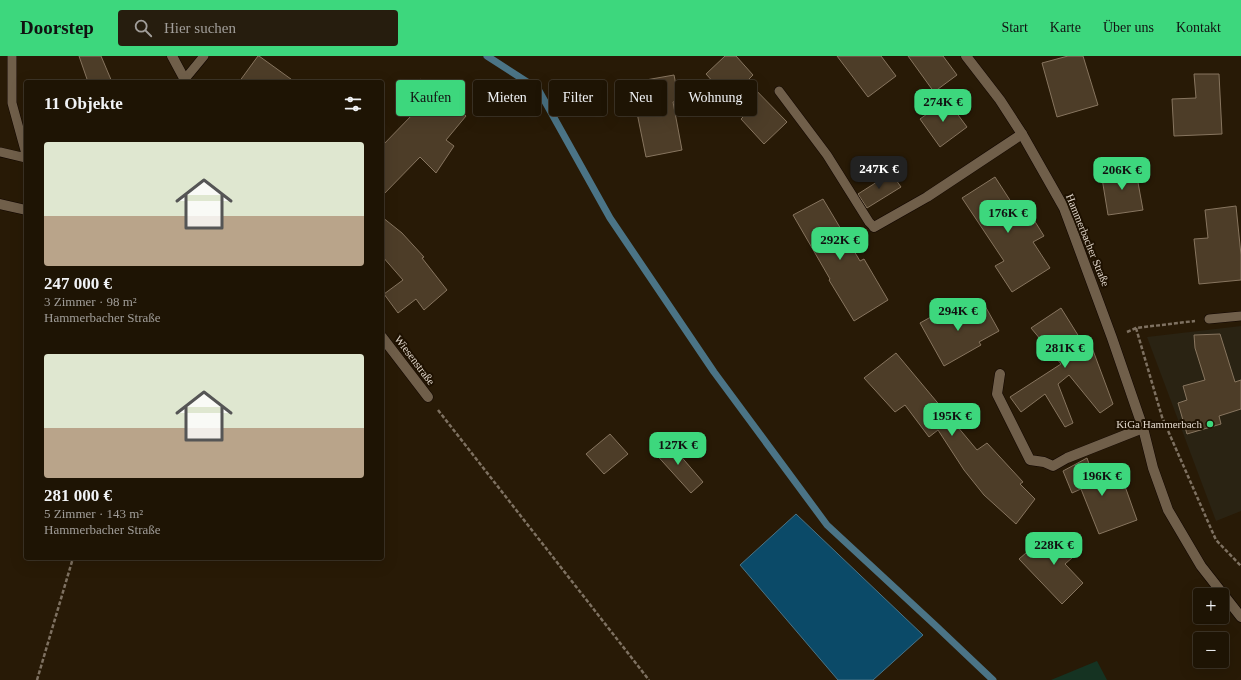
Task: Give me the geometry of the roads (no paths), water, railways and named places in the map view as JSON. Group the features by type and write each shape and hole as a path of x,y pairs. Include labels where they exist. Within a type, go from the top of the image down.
{"main road":[{"path":"172,56 185,80"},
{"name":"Hammerbacher Straße","path":"966,56 1000,100 1022,134 1069,218 1143,428 1153,468 1168,510 1201,566 1241,617"},
{"path":"874,227 927,197 1022,134"},
{"path":"0,204 24,210"},
{"name":"Wiesenstraße","path":"384,340 428,397"},
{"path":"1000,374 997,394 1030,460 1044,462 1053,466 1067,458 1143,428"}],"lane":[{"path":"12,56 12,103 24,147"},
{"path":"187,80 204,56"},
{"path":"779,91 827,155 874,227"},
{"path":"0,152 24,158"},
{"path":"1209,319 1241,316"}],"water":[{"path":"796,514 923,635 873,680 838,680 740,565"}],"waterway":[{"path":"487,56 538,89 610,218 714,372 827,525 993,680"}],"place":[{"name":"KiGa Hammerbach","path":"1210,424"}]}
